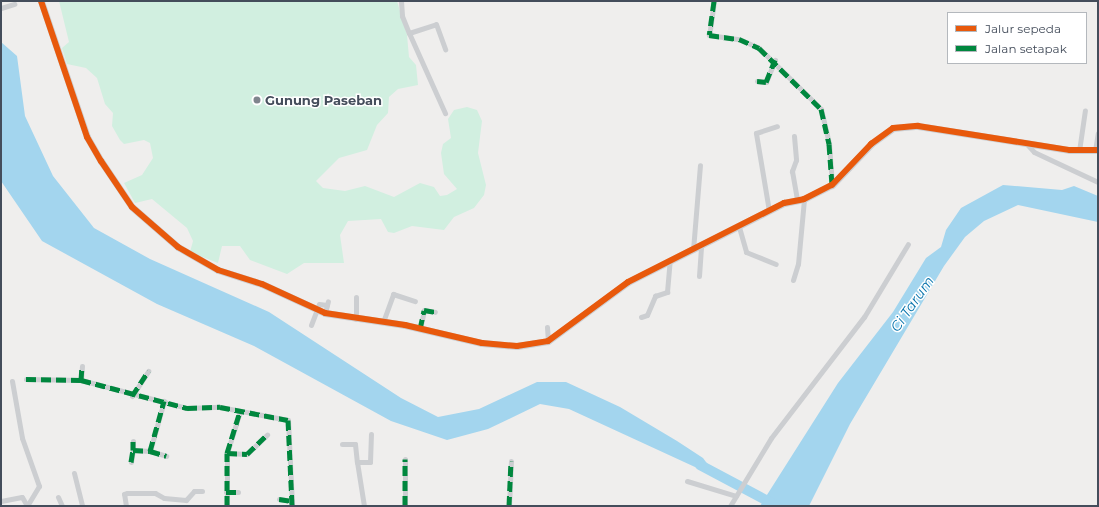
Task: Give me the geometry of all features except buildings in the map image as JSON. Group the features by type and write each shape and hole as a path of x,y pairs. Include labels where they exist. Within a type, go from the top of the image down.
{"street":[{"path":"41,1 87,137 132,207 190,255 317,310"},
{"path":"401,1 402,16 445,113"},
{"path":"714,1 709,35 745,41 775,60 821,109 829,144 832,185"},
{"path":"1,8 14,4"},
{"path":"409,33 436,24 445,49"},
{"path":"757,80 766,82 775,60"},
{"path":"1079,151 1085,110"},
{"path":"769,211 756,133 777,126"},
{"path":"311,325 317,310 326,306 356,319 383,322 420,329 482,343 516,346 548,341 591,309 598,302 670,260 701,246 769,211 832,185 884,132 901,126 1026,142 1079,151 1096,150 1098,133"},
{"path":"793,280 798,264 800,199 792,171 796,160 794,136"},
{"path":"1026,142 1034,152 1098,182"},
{"path":"692,250 700,164"},
{"path":"739,227 746,252 776,264"},
{"path":"730,506 746,479 808,387 864,317 908,244"},
{"path":"699,276 701,246"},
{"path":"641,317 647,315 655,296 667,292 670,260"},
{"path":"383,322 393,294 415,301"},
{"path":"356,297 356,319"},
{"path":"420,329 424,310 435,312"},
{"path":"547,327 548,341"},
{"path":"81,380 82,366"},
{"path":"132,396 148,371"},
{"path":"26,379 81,380 132,396 164,401 187,408 204,406 288,420 292,504 279,499"},
{"path":"1,501 22,497 27,505 39,486 22,438 12,381"},
{"path":"150,451 164,401"},
{"path":"227,506 226,492 228,453 240,411"},
{"path":"357,462 370,462 372,434"},
{"path":"228,453 247,454 267,435"},
{"path":"131,462 133,441"},
{"path":"342,444 355,444 364,506"},
{"path":"133,450 150,451 166,456"},
{"path":"404,506 406,459"},
{"path":"509,506 511,460"},
{"path":"74,473 82,506"},
{"path":"686,481 736,496"},
{"path":"126,506 124,494 127,493 156,493 164,498 186,500 194,491 202,491"},
{"path":"226,492 238,492"},
{"path":"58,497 62,506"}],"green space":[{"path":"59,1 397,1 407,35 409,57 416,65 418,85 398,89 389,97 388,113 377,125 367,150 339,158 316,181 323,188 345,191 365,186 394,197 420,183 434,187 440,196 447,195 457,189 444,174 441,153 443,144 451,138 448,119 454,110 467,107 477,110 482,121 478,153 486,185 484,195 474,208 454,217 444,230 412,226 394,233 388,232 381,219 348,221 340,235 344,263 304,263 287,274 250,260 240,246 222,246 218,263 190,252 193,241 187,228 152,199 135,203 124,183 142,175 153,158 150,143 144,140 124,144 112,126 113,113 105,104 97,78 86,68 67,64 62,48 69,42"}],"water":[{"path":"1,42 17,56 25,116 53,176 94,228 150,259 269,312 401,398 438,417 479,409 537,382 566,382 620,407 677,441 703,458 712,470 708,473 569,409 540,404 488,429 447,440 391,421 254,346 157,304 42,241 1,181"},
{"name":"Ci Tarum","path":"1003,185 1062,190 1074,186 1098,196 1098,222 1018,205 984,221 965,237 944,266 850,424 809,506 760,506 838,383 893,312 926,258 941,247 946,230 961,208"}],"waterway":[{"path":"700,465 777,506"}],"marked path":[{"path":"714,1 709,35 739,39 759,48 821,109 829,144 832,185"},
{"path":"757,81 766,82 775,60"},
{"path":"420,329 424,310 435,312"},
{"path":"81,380 82,366"},
{"path":"132,396 148,371"},
{"path":"26,379 81,380 187,408 220,407 288,420 292,506"},
{"path":"133,441 133,450 150,451 164,401"},
{"path":"227,506 227,453 240,411"},
{"path":"227,453 247,454 267,435"},
{"path":"131,462 133,450"},
{"path":"150,451 166,456"},
{"path":"405,459 405,506"},
{"path":"509,506 511,461"},
{"path":"226,492 238,492"},
{"path":"279,499 292,501"}],"cycle path":[{"path":"41,1 87,137 101,161 132,207 178,247 218,270 262,284 325,313 405,325 482,343 517,346 548,341 628,282 784,203 804,199 832,185 871,144 893,128 918,126 1070,150 1098,150"}],"place":[{"name":"Gunung Paseban","path":"257,100"}]}
